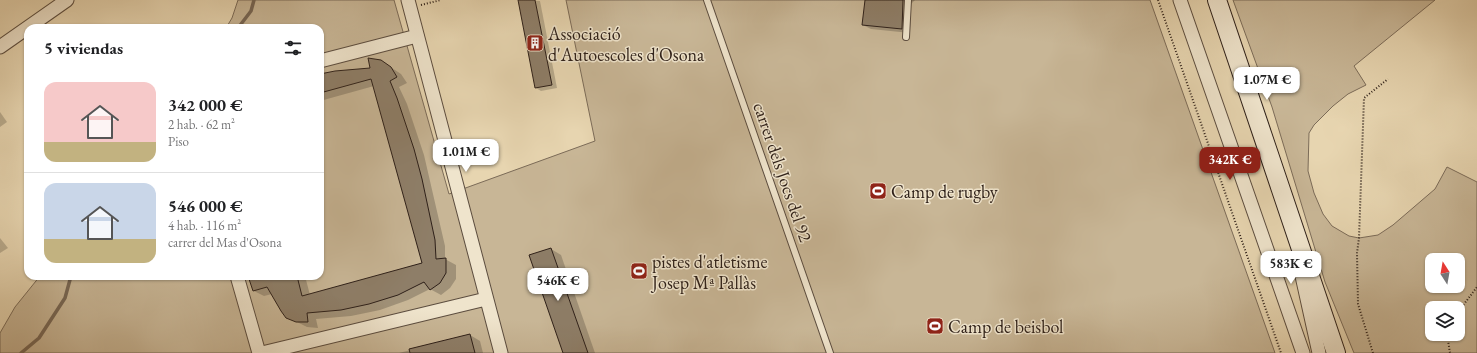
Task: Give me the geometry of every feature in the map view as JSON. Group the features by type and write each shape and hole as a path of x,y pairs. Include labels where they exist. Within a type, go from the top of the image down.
{"street":[{"path":"33,24 67,0"},
{"path":"1180,0 1303,353"},
{"path":"1217,0 1288,211 1332,350"},
{"path":"409,4 501,353"},
{"path":"0,47 24,30"},
{"path":"324,61 417,36"},
{"path":"238,280 259,353"},
{"path":"262,353 486,299"}],"lane":[{"name":"carrer dels Jocs del 92","path":"707,0 830,353"},
{"path":"906,37 908,0"}],"path":[{"path":"409,4 441,0"},
{"path":"1158,0 1282,353"},
{"path":"1373,353 1358,304 1357,253 1360,238 1364,98 1388,79"},
{"path":"1465,303 1477,287"},
{"path":"1448,341 1450,353"}],"shaded area":[{"path":"238,0 394,0 449,194 595,141 566,0 1150,0 1275,353 0,353 0,333 15,307 37,280 324,280 324,24 228,24"},
{"path":"1233,0 1435,0 1354,66 1366,85 1348,94 1333,106 1314,125 1309,133 1308,171 1314,193 1323,214 1332,226 1349,236 1359,238 1378,235 1393,225 1435,189 1447,167 1477,182 1477,353 1354,353 1325,282 1272,107"}],"building":[{"name":"Associació d'Autoescoles d'Osona","path":"518,0 535,0 552,85 535,88"},
{"path":"865,0 903,0 902,29 862,25"},
{"path":"368,58 381,60 391,67 397,77 390,81 414,149 422,179 435,240 436,259 446,258 446,273 440,283 430,290 424,282 398,295 369,304 341,310 307,313 308,322 296,322 286,318 267,287 253,291 249,280 298,280 302,296 422,263 371,79 324,92 324,73 370,68"},
{"path":"551,248 588,353 563,353 529,255"},
{"path":"470,334 475,353 410,353 409,349"}],"waterway":[{"path":"241,24 251,11 254,0"},
{"path":"21,353 39,338 65,298 70,280"}],"place":[{"name":"Associació d'Autoescoles d'Osona","path":"535,43"},
{"name":"Camp de rugby","path":"878,191"},
{"name":"pistes d'atletisme Josep Mª Pallàs","path":"639,271"},
{"name":"Camp de beisbol","path":"935,326"}]}
